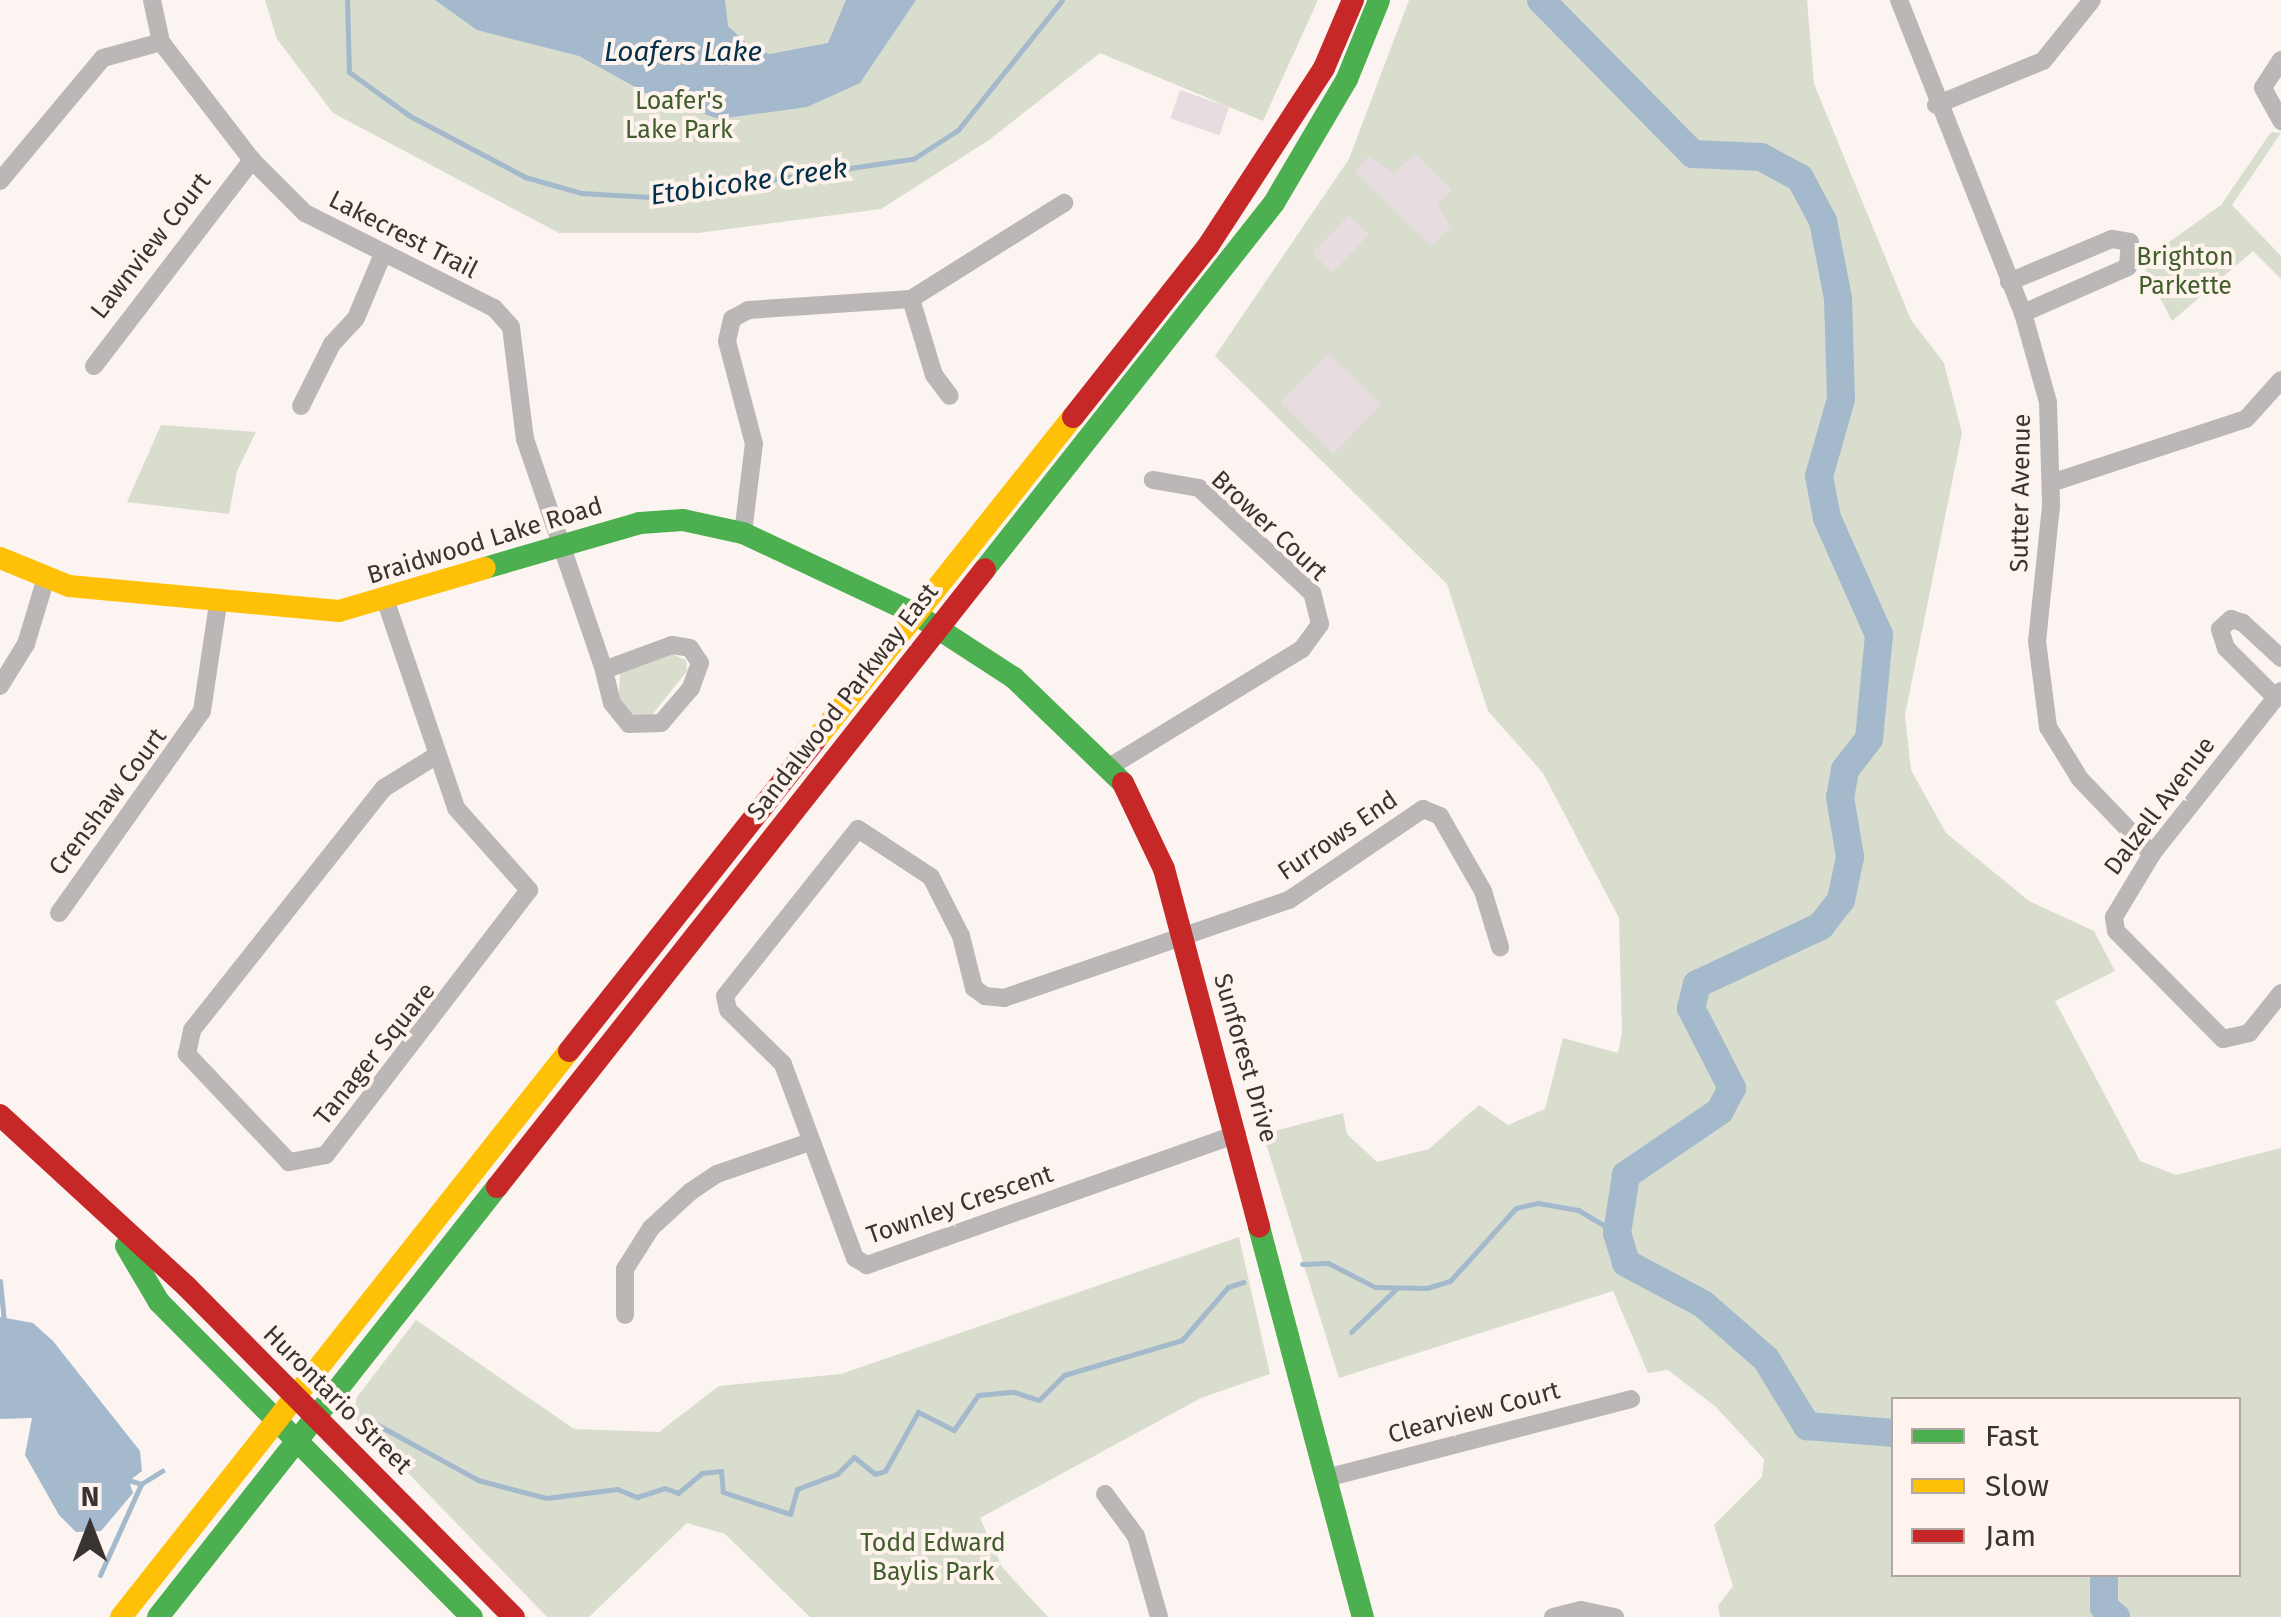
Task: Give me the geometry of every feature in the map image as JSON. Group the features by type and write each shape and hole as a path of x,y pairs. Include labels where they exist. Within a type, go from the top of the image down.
{"main road":[{"name":"Sandalwood Parkway East","path":"121,1617 1208,246 1324,68 1353,0"},
{"name":"Sandalwood Parkway East","path":"158,1617 1274,203 1347,79 1379,0"},
{"name":"Braidwood Lake Road","path":"0,558 45,580 218,604 339,611 386,602 560,545 683,520 743,533 914,613"},
{"name":"Sunforest Drive","path":"914,613 1014,678 1111,766 1141,809 1182,933 1330,1477 1363,1617"},
{"name":"Hurontario Street","path":"0,1115 294,1396 514,1617"},
{"name":"Hurontario Street","path":"116,1228 159,1302 472,1617"}],"street":[{"name":"Lakecrest Trail","path":"152,0 161,42 252,160 305,213 382,256 494,308 511,327 525,439 612,703 644,730 691,688 700,663 690,648 672,645 604,670"},
{"name":"Sutter Avenue","path":"1899,0 1936,105 2023,313 2048,402 2051,483 2037,641 2048,726 2080,779 2152,854"},
{"path":"1936,105 2043,61 2092,0"},
{"path":"0,181 103,58 161,42"},
{"path":"2281,60 2263,88 2281,121"},
{"name":"Lawnview Court","path":"94,366 252,160"},
{"path":"743,533 754,444 726,341 732,320 748,310 910,299 1064,203"},
{"path":"2009,282 2112,238 2130,242 2128,267 2023,313"},
{"path":"301,406 332,344 356,318 382,256"},
{"path":"910,299 934,375 950,396"},
{"path":"2051,483 2246,420 2281,380"},
{"name":"Brower Court","path":"1111,766 1302,649 1320,624 1312,593 1198,488 1153,480"},
{"path":"0,686 26,644 45,580"},
{"name":"Tanager Square","path":"386,602 434,756 456,808 529,890 519,913 326,1155 289,1162 187,1054 192,1030 384,788 434,756"},
{"name":"Crenshaw Court","path":"60,913 202,711 218,604"},
{"path":"2278,695 2226,648 2220,629 2231,619 2243,624 2281,658"},
{"name":"Dalzell Avenue","path":"2278,695 2116,905 2116,931 2222,1039 2249,1032 2281,993"},
{"name":"Furrows End","path":"1182,933 1289,900 1423,808 1440,816 1483,891 1500,947"},
{"name":"Townley Crescent","path":"1182,933 1004,998 985,996 974,988 961,936 931,877 858,828 843,838 725,996 728,1010 782,1064 855,1258 867,1265 1237,1134"},
{"path":"626,1315 625,1269 651,1228 690,1192 718,1174 810,1142"},
{"name":"Clearview Court","path":"1330,1477 1632,1399"},
{"path":"1104,1494 1136,1536 1158,1617"},
{"path":"1553,1617 1580,1610 1616,1617"}],"green space":[{"name":"Loafer's Lake Park","path":"265,0 1318,0 1263,121 1100,53 989,140 881,209 698,233 559,233 333,113 277,39"},
{"path":"1409,0 1807,0 1814,84 1911,320 1944,363 1962,433 1905,715 1911,770 1946,833 2029,901 2094,931 2115,971 2055,1001 2140,1161 2176,1175 2281,1148 2281,1617 1720,1617 1718,1606 1733,1586 1714,1525 1762,1477 1764,1459 1716,1407 1668,1370 1648,1373 1613,1291 1339,1378 1263,1134 1343,1113 1347,1134 1377,1162 1429,1149 1479,1105 1508,1125 1545,1109 1563,1038 1618,1053 1622,1033 1619,918 1543,773 1488,711 1447,584 1215,356 1349,159"},
{"name":"Brighton Parkette","path":"2271,132 2281,133 2232,205 2281,256 2281,279 2253,251 2172,321 2145,269 2148,257 2221,205"},
{"path":"161,425 256,432 237,471 229,514 127,502"},
{"path":"672,654 686,660 687,671 652,715 634,716 619,697 620,673"},
{"name":"Todd Edward Baylis Park","path":"1239,1237 1270,1374 1201,1398 980,1518 1002,1567 1048,1617 810,1617 725,1534 687,1523 589,1617 547,1617 353,1416 357,1397 416,1320 574,1429 659,1432 719,1386 841,1374"}],"water":[{"name":"Loafers Lake","path":"435,0 725,0 728,26 754,50 770,54 828,43 846,0 916,0 860,83 807,107 719,119 646,93 579,56 477,30"},
{"path":"0,1317 33,1323 53,1341 140,1451 142,1471 129,1481 133,1493 101,1531 76,1532 59,1515 25,1455 32,1418 0,1419"}],"building":[{"path":"1180,90 1229,107 1219,135 1170,118"},
{"path":"1415,154 1452,190 1438,204 1450,227 1431,246 1355,171 1369,156 1394,173"},
{"path":"1349,215 1369,234 1332,273 1312,253"},
{"path":"1328,353 1381,404 1333,454 1280,403"}],"waterway":[{"name":"Etobicoke Creek","path":"347,0 349,72 410,116 525,177 581,193 651,197 913,159 958,130 1062,0"},
{"name":"Etobicoke Creek","path":"1541,0 1693,154 1761,157 1800,178 1823,221 1838,298 1841,399 1819,476 1827,518 1879,635 1869,739 1845,770 1840,797 1850,857 1841,900 1821,926 1697,984 1691,1008 1732,1088 1720,1111 1626,1175 1617,1233 1626,1263 1703,1304 1766,1359 1807,1426 1891,1433"},
{"path":"1302,1264 1328,1263 1375,1287 1427,1288 1450,1281 1516,1208 1538,1203 1578,1210 1617,1233"},
{"path":"0,1281 4,1322"},
{"path":"378,1425 478,1480 546,1498 617,1489 637,1497 665,1488 678,1493 702,1473 721,1471 723,1492 790,1514 797,1489 837,1474 854,1457 875,1474 885,1471 918,1412 954,1430 978,1395 1014,1392 1039,1400 1064,1375 1182,1340 1228,1287 1243,1282"},
{"path":"1351,1332 1396,1289"},
{"path":"125,1479 141,1484 162,1471"},
{"path":"100,1575 141,1484"},
{"name":"Etobicoke Creek","path":"2104,1577 2104,1607 2116,1617"}],"traffic: fast":[{"path":"985,569 1274,203 1347,79 1379,0"},
{"path":"485,568 640,523 683,520 743,533 914,613 1014,678 1123,783"},
{"path":"158,1617 497,1187"},
{"path":"1259,1227 1363,1617"},
{"path":"126,1246 159,1302 472,1617"}],"traffic: slow":[{"path":"815,741 1073,417"},
{"path":"0,558 69,586 339,611 485,568"},
{"path":"121,1617 569,1051"}],"traffic: jam":[{"path":"1073,417 1208,246 1324,68 1353,0"},
{"path":"497,1187 985,569"},
{"path":"569,1051 815,741"},
{"path":"1123,783 1164,869 1259,1227"},
{"path":"0,1115 187,1287 514,1617"}]}
